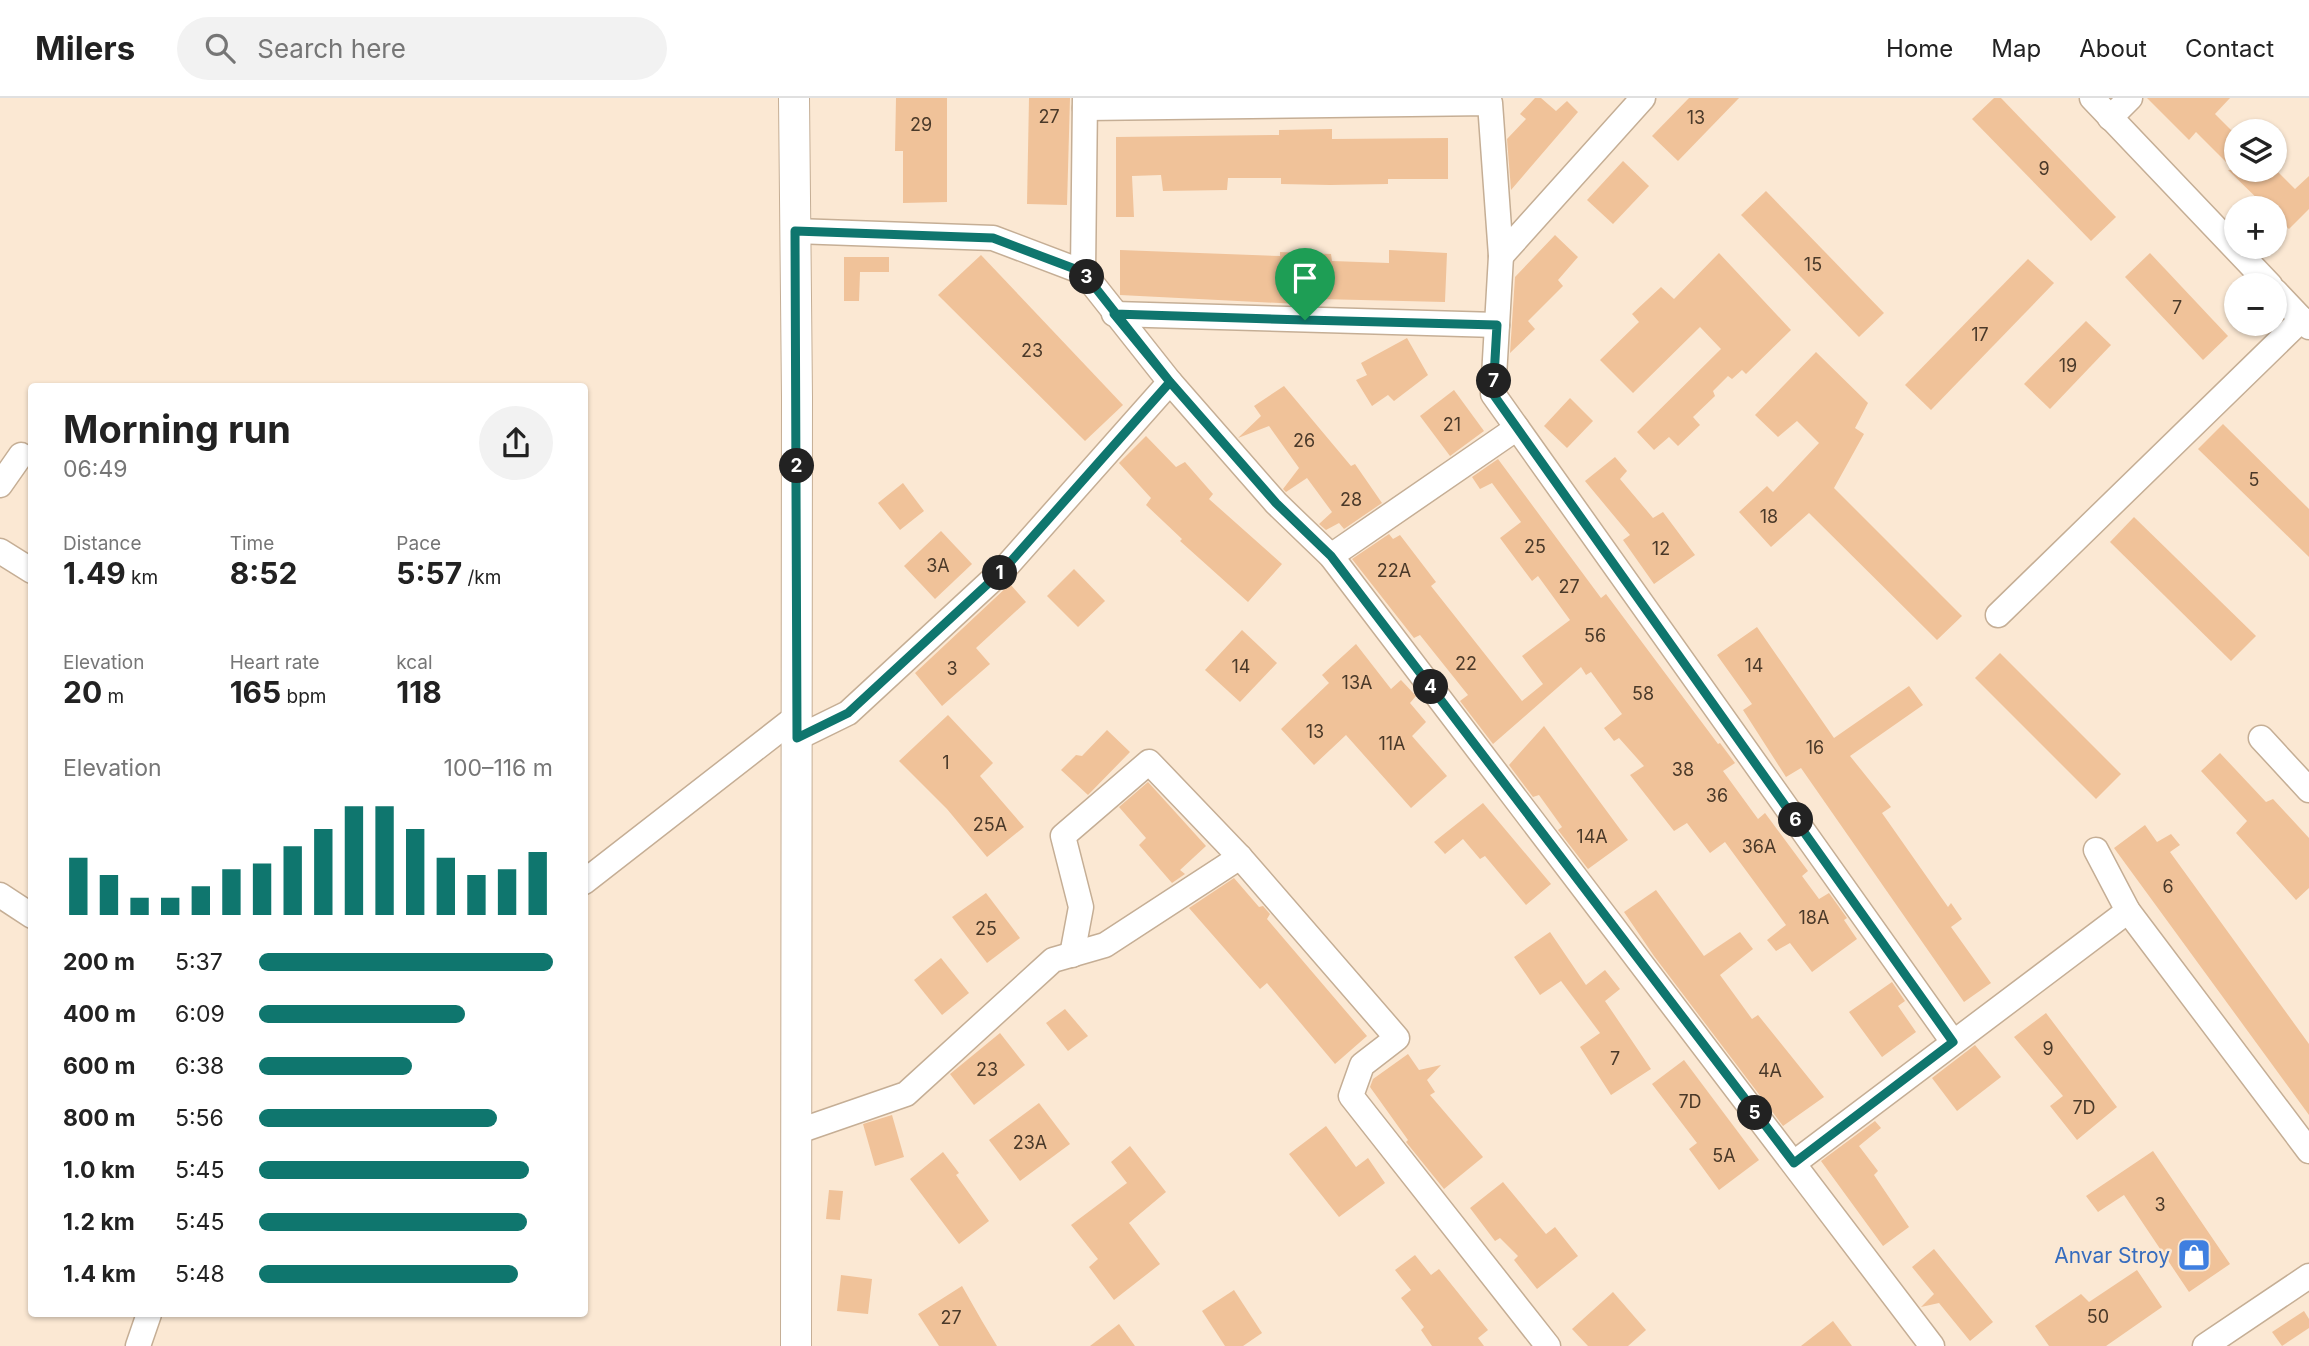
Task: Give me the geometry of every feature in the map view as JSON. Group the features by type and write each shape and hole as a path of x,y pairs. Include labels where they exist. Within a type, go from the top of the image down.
{"main road":[{"path":"794,98 796,1346"}],"street":[{"path":"1501,256 1643,98"},
{"path":"2092,98 2259,273"},
{"path":"2110,118 2130,98"},
{"path":"1083,272 1085,103 1490,103 1501,256 1493,394 1953,1042"},
{"path":"795,231 993,238 1083,272 1170,382 1276,503 1331,556 1932,1346"},
{"path":"1998,615 2305,323 2287,304"},
{"path":"1114,314 1497,325"},
{"path":"588,879 797,727 848,713 1005,568 1170,382"},
{"path":"1331,556 1517,428"},
{"path":"0,485 21,455"},
{"path":"0,551 28,568"},
{"path":"2261,738 2309,790"},
{"path":"1072,955 1080,906 1063,836 1149,762 1240,857 1397,1038 1362,1065 1351,1096 1548,1346"},
{"path":"2096,850 2128,911 2309,1152"},
{"path":"796,1132 906,1094 1053,960 1105,945 1240,857"},
{"path":"0,895 28,913"},
{"path":"1794,1163 2128,911"},
{"path":"2205,1346 2309,1276"},
{"path":"138,1346 148,1317"}],"building":[{"path":"896,98 947,98 947,202 903,203 903,151 895,151"},
{"path":"1029,98 1070,98 1067,205 1027,204"},
{"path":"1535,98 1541,98 1556,111 1567,101 1578,112 1511,190 1507,139 1526,119 1520,114"},
{"path":"1689,98 1739,98 1678,161 1652,136"},
{"path":"1994,98 2001,98 2116,217 2091,241 1972,119"},
{"path":"2147,98 2230,98 2215,114 2224,123 2224,160 2196,132 2189,140"},
{"path":"1332,129 1332,139 1448,138 1448,179 1388,179 1388,184 1330,185 1281,184 1281,178 1228,178 1227,190 1163,191 1161,175 1132,176 1134,217 1116,217 1116,137 1279,135 1279,130"},
{"path":"1623,161 1649,186 1613,224 1587,200"},
{"path":"2309,176 2309,209 2289,229 2287,196 2255,196 2240,182 2287,181 2295,189"},
{"path":"1766,191 1884,313 1859,337 1741,215"},
{"path":"1555,235 1578,257 1558,280 1563,286 1528,321 1535,329 1510,353 1515,277"},
{"path":"1120,250 1280,256 1280,252 1331,254 1332,261 1389,263 1389,250 1447,253 1445,302 1319,299 1318,305 1120,295"},
{"path":"1719,253 1791,330 1746,374 1742,370 1732,379 1728,376 1713,391 1715,396 1693,417 1700,425 1678,446 1669,437 1654,450 1637,432 1721,349 1700,327 1633,393 1600,360 1639,322 1632,314 1661,287 1674,299"},
{"path":"2150,253 2224,332 2224,336 2228,336 2203,360 2125,277"},
{"path":"981,255 1123,405 1085,441 938,295"},
{"path":"844,257 889,257 889,272 860,272 859,301 844,301"},
{"path":"2028,259 2054,283 1931,410 1905,385"},
{"path":"2086,321 2111,345 2050,409 2024,384"},
{"path":"1407,338 1428,375 1394,401 1388,395 1372,406 1356,380 1367,375 1361,363"},
{"path":"1816,352 1868,403 1855,428 1864,434 1834,488 1962,616 1937,640 1809,513 1771,547 1739,512 1767,486 1773,492 1819,443 1797,421 1778,437 1755,415"},
{"path":"1284,386 1351,466 1355,464 1382,503 1344,529 1339,523 1326,530 1319,524 1332,512 1307,478 1286,492 1283,489 1299,468 1269,426 1238,438 1261,416 1254,406"},
{"path":"1454,390 1484,431 1450,456 1420,416"},
{"path":"1570,398 1593,421 1567,448 1544,426"},
{"path":"2223,424 2309,509 2309,557 2198,449"},
{"path":"1146,436 1176,467 1185,462 1213,494 1209,499 1282,564 1248,602 1180,541 1182,539 1146,505 1151,498 1119,463"},
{"path":"1615,457 1627,471 1620,479 1653,518 1663,512 1695,555 1654,584 1623,540 1630,535 1585,481"},
{"path":"1498,459 1601,598 1606,594 1735,763 1723,771 1758,819 1765,813 1808,871 1802,876 1819,899 1829,893 1847,918 1844,920 1857,939 1812,972 1790,943 1776,951 1767,940 1786,925 1725,842 1710,853 1687,823 1674,831 1630,775 1644,766 1619,738 1614,741 1604,728 1622,714 1591,672 1586,675 1581,667 1493,744 1460,701 1468,695 1420,635 1414,638 1352,559 1389,534 1393,539 1400,535 1436,582 1431,586 1522,701 1543,684 1522,656 1570,620 1538,576 1532,581 1500,538 1521,522 1492,483 1480,489 1472,477"},
{"path":"903,483 924,511 900,530 878,503"},
{"path":"2134,517 2256,636 2231,661 2110,542"},
{"path":"941,531 972,564 935,599 904,566"},
{"path":"1074,569 1105,601 1078,627 1047,596"},
{"path":"1010,584 1026,602 976,648 990,664 942,706 915,673"},
{"path":"1757,627 1834,738 1909,686 1923,705 1850,756 1891,807 1882,813 1948,907 1951,903 1962,919 1951,927 1991,983 1964,1002 1801,768 1786,777 1743,710 1752,704 1717,655"},
{"path":"1242,630 1277,663 1240,702 1205,670"},
{"path":"1356,644 1391,689 1401,680 1416,696 1410,703 1426,722 1412,736 1447,776 1411,808 1346,735 1314,765 1281,729 1329,683 1322,675"},
{"path":"2000,653 2121,774 2096,799 1975,678"},
{"path":"948,715 993,763 980,776 1024,827 987,857 947,809 899,761"},
{"path":"1544,726 1628,840 1588,869 1558,830 1562,827 1539,795 1533,797 1509,765"},
{"path":"1107,730 1130,752 1088,795 1061,770 1076,755 1082,756"},
{"path":"2220,753 2266,802 2273,799 2309,838 2309,888 2296,900 2236,833 2247,821 2201,771"},
{"path":"1148,782 1206,846 1180,870 1185,874 1172,883 1139,845 1146,838 1119,807"},
{"path":"1483,803 1551,884 1526,905 1485,856 1480,859 1463,839 1445,854 1434,842"},
{"path":"2145,825 2157,842 2171,834 2180,845 2170,852 2309,1044 2309,1115 2114,848"},
{"path":"1234,878 1259,907 1263,906 1270,914 1267,919 1367,1036 1335,1064 1267,983 1260,989 1189,908"},
{"path":"1656,890 1704,956 1740,932 1753,949 1720,975 1752,1019 1758,1015 1824,1097 1783,1126 1654,956 1624,912"},
{"path":"986,893 1020,938 987,963 952,917"},
{"path":"1550,932 1586,985 1605,970 1620,989 1605,1001 1651,1069 1611,1095 1580,1047 1600,1033 1561,981 1540,995 1514,957"},
{"path":"941,958 969,993 942,1015 914,980"},
{"path":"1892,982 1905,1001 1898,1006 1916,1032 1882,1057 1849,1012"},
{"path":"1065,1009 1088,1036 1068,1051 1046,1023"},
{"path":"2046,1013 2117,1107 2077,1140 2050,1106 2063,1096 2014,1037"},
{"path":"1000,1033 1025,1065 974,1105 950,1074"},
{"path":"1975,1045 2001,1077 1957,1111 1932,1078"},
{"path":"1408,1054 1419,1070 1441,1065 1427,1080 1435,1092 1430,1095 1483,1157 1444,1189 1406,1142 1408,1140 1370,1087 1373,1079"},
{"path":"1684,1060 1759,1160 1719,1190 1689,1149 1697,1143 1652,1084"},
{"path":"1039,1103 1070,1144 1020,1181 989,1140"},
{"path":"892,1115 904,1157 875,1166 863,1124"},
{"path":"1875,1121 1881,1128 1859,1146 1878,1171 1874,1175 1909,1227 1883,1246 1821,1161"},
{"path":"1326,1126 1356,1167 1368,1158 1385,1183 1339,1217 1289,1154"},
{"path":"1130,1146 1166,1192 1129,1223 1160,1264 1114,1300 1089,1267 1098,1259 1071,1225 1127,1183 1111,1162"},
{"path":"2153,1151 2230,1264 2189,1292 2124,1195 2098,1212 2086,1196"},
{"path":"943,1152 989,1221 959,1244 910,1179"},
{"path":"1503,1182 1546,1234 1555,1227 1578,1256 1537,1289 1514,1260 1518,1256 1500,1238 1495,1241 1470,1208"},
{"path":"829,1190 843,1191 840,1220 826,1219"},
{"path":"1934,1249 1993,1322 1970,1341 1939,1303 1921,1307 1934,1294 1912,1267"},
{"path":"1415,1255 1431,1275 1439,1269 1488,1330 1478,1338 1484,1346 1432,1346 1421,1330 1424,1327 1401,1298 1411,1290 1395,1270"},
{"path":"2137,1270 2162,1307 2106,1346 2049,1346 2035,1326 2081,1294 2089,1302"},
{"path":"841,1275 872,1279 868,1314 837,1311"},
{"path":"962,1286 997,1346 939,1346 918,1314"},
{"path":"1234,1290 1262,1333 1243,1346 1225,1346 1202,1311"},
{"path":"1613,1292 1646,1330 1628,1346 1588,1346 1572,1329"},
{"path":"2304,1311 2309,1319 2309,1328 2282,1346 2272,1332"},
{"path":"1833,1321 1852,1346 1801,1346"},
{"path":"1119,1324 1135,1346 1090,1346"}],"place":[{"name":"Anvar Stroy","path":"2194,1255"}],"route":[{"path":"1305,320 1114,314 1170,382 1005,568 848,713 797,738 795,231 993,238 1083,272 1114,314 1170,382 1276,503 1331,556 1794,1163 1953,1042 1493,394 1497,325 1305,320"}]}
